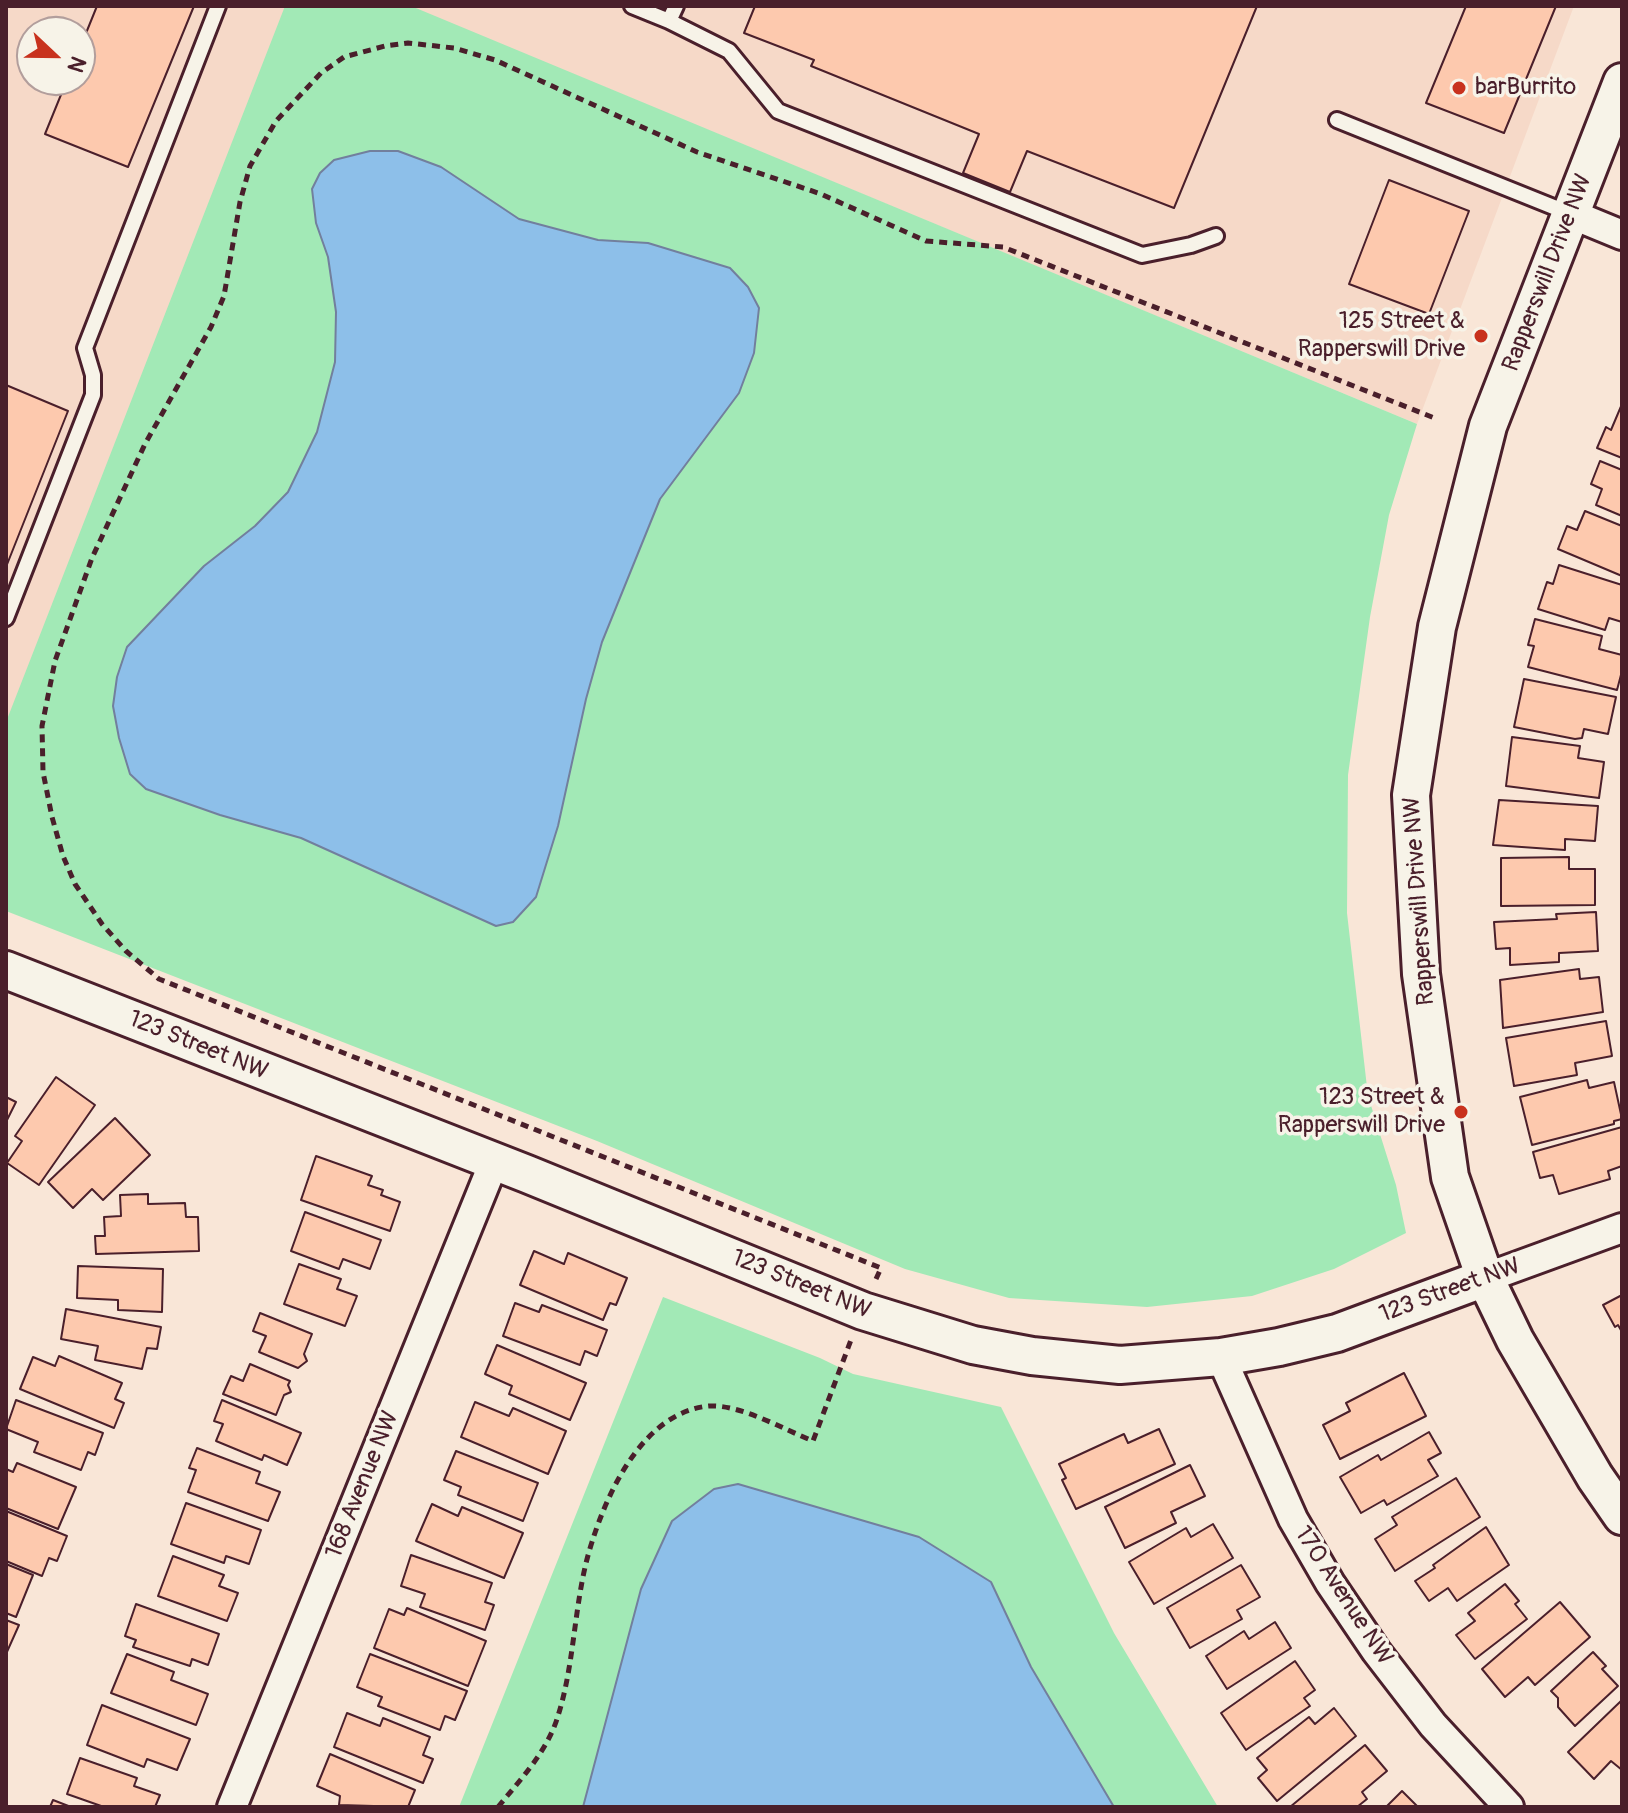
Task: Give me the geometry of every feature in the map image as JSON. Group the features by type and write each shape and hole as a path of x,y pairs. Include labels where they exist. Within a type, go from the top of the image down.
{"street":[{"name":"Rapperswill Drive NW","path":"1622,82 1488,426 1437,627 1411,795 1421,974 1450,1177 1485,1278 1515,1340 1595,1477 1622,1516"},
{"path":"1571,214 1622,235"},
{"name":"123 Street NW","path":"6,970 863,1311 973,1345 1032,1356 1120,1365 1221,1357 1279,1347 1337,1333 1622,1228"},
{"name":"168 Avenue NW","path":"232,1807 494,1162"},
{"name":"170 Avenue NW","path":"1221,1357 1293,1519 1330,1583 1376,1651 1433,1725 1509,1807"}],"lane":[{"path":"6,618 93,395 93,375 85,348 218,6"},
{"path":"632,6 729,51 778,111 1127,250 1142,255 1191,245 1216,236"},
{"path":"669,21 676,6"},
{"path":"1337,120 1571,214"}],"path":[{"path":"498,1807 539,1756 556,1724 591,1543 627,1466 647,1439 668,1420 711,1406 732,1409 813,1441 881,1268 159,979 126,951 102,924 75,884 63,856 43,772 42,726 55,661 116,502 211,327 224,296 240,202 250,166 260,145 298,95 344,57 408,43 454,48 495,60 719,161 821,194 926,241 1003,247 1437,419"}],"shaded area":[{"path":"6,6 300,6 6,766"},
{"path":"409,6 1574,6 1417,424"}],"green space":[{"path":"285,6 411,6 1417,424 1389,515 1370,617 1348,775 1347,913 1368,1096 1396,1185 1406,1233 1334,1269 1252,1296 1147,1307 1009,1298 905,1269 597,1141 6,911 6,722"},
{"path":"663,1297 820,1358 853,1374 1001,1407 1114,1633 1218,1807 1114,1807 1031,1667 991,1582 919,1537 738,1484 641,1590 583,1807 459,1807"}],"water":[{"path":"370,151 398,151 441,167 519,219 598,240 648,243 730,268 748,287 759,308 754,353 739,393 660,499 602,642 558,826 536,897 513,922 496,926 301,838 220,815 146,789 130,774 113,706 117,677 127,647 204,566 255,526 288,492 317,432 335,362 336,312 328,257 316,223 312,189 320,173 334,160"},
{"path":"738,1484 919,1537 991,1582 1031,1667 1114,1807 583,1807 641,1589 672,1521 714,1489"}],"building":[{"path":"97,6 194,6 128,167 45,134 60,96 96,96 96,16 93,16"},
{"path":"755,6 1257,6 1174,208 1027,151 1010,192 963,173 979,134 811,66 814,60 744,33"},
{"path":"1466,6 1556,6 1504,133 1426,103"},
{"path":"1389,180 1469,211 1429,314 1349,284"},
{"path":"6,385 68,411 6,567"},
{"path":"1622,404 1622,458 1597,448 1606,427 1611,430"},
{"path":"1600,461 1622,470 1622,516 1596,505 1602,489 1591,484"},
{"path":"1585,511 1622,526 1622,576 1558,549 1567,526 1577,530"},
{"path":"1559,565 1622,585 1622,622 1609,618 1605,630 1538,609 1547,582 1553,584"},
{"path":"1535,619 1602,636 1599,649 1622,655 1617,690 1528,667 1534,646 1528,645"},
{"path":"1524,679 1616,697 1608,734 1584,729 1582,738 1575,739 1514,727"},
{"path":"1512,737 1580,746 1578,758 1604,762 1599,798 1506,786"},
{"path":"1499,800 1598,806 1595,841 1565,839 1565,850 1493,845"},
{"path":"1569,857 1569,869 1595,869 1595,905 1501,906 1501,858"},
{"path":"1596,912 1598,951 1559,953 1559,962 1510,965 1510,948 1496,949 1494,922 1557,919 1556,914"},
{"path":"1579,969 1580,979 1599,977 1603,1012 1503,1028 1500,980"},
{"path":"1606,1021 1612,1056 1575,1063 1577,1075 1514,1086 1506,1038"},
{"path":"56,1077 95,1105 39,1185 7,1163 22,1141 15,1136"},
{"path":"1587,1080 1589,1088 1614,1082 1622,1119 1614,1121 1614,1124 1532,1145 1520,1097"},
{"path":"6,1097 16,1102 6,1122"},
{"path":"115,1118 150,1155 103,1200 92,1189 73,1208 48,1182"},
{"path":"1622,1127 1622,1166 1608,1171 1610,1179 1559,1194 1553,1175 1540,1178 1533,1152"},
{"path":"316,1156 372,1176 368,1185 383,1190 381,1195 400,1202 390,1231 301,1200"},
{"path":"148,1194 148,1204 185,1203 186,1217 198,1217 199,1251 96,1254 95,1236 105,1236 104,1217 121,1216 120,1195"},
{"path":"305,1212 381,1240 370,1269 343,1259 339,1269 291,1251"},
{"path":"534,1251 564,1264 568,1253 627,1278 616,1305 610,1303 603,1320 520,1285"},
{"path":"299,1264 341,1279 337,1289 357,1296 345,1326 284,1304"},
{"path":"78,1266 163,1269 162,1312 118,1310 118,1300 77,1298"},
{"path":"1622,1295 1622,1332 1618,1325 1615,1327 1603,1305"},
{"path":"515,1303 539,1312 542,1305 607,1330 597,1356 585,1351 580,1365 503,1336"},
{"path":"66,1309 161,1327 157,1349 147,1348 142,1369 95,1360 98,1346 61,1339"},
{"path":"260,1313 312,1334 304,1354 307,1361 298,1368 259,1352 266,1336 253,1331"},
{"path":"497,1345 586,1383 570,1420 509,1394 512,1386 485,1374"},
{"path":"59,1356 122,1383 115,1399 124,1403 114,1428 20,1389 33,1357 55,1366"},
{"path":"250,1364 290,1381 291,1392 284,1395 276,1415 223,1394 231,1376 243,1381"},
{"path":"1404,1373 1426,1416 1340,1459 1323,1425 1350,1411 1346,1403"},
{"path":"16,1400 103,1433 95,1455 88,1452 81,1470 34,1452 38,1442 6,1429"},
{"path":"222,1400 301,1433 287,1465 264,1455 262,1460 216,1441 223,1424 214,1421"},
{"path":"475,1402 509,1416 513,1408 566,1431 548,1474 461,1437"},
{"path":"1159,1429 1175,1464 1076,1509 1062,1480 1066,1478 1059,1464 1124,1434 1128,1443"},
{"path":"1429,1432 1441,1453 1428,1460 1438,1476 1387,1505 1384,1500 1361,1513 1340,1477 1378,1455 1381,1460"},
{"path":"197,1448 260,1472 256,1483 280,1492 268,1521 188,1492 196,1470 189,1468"},
{"path":"456,1451 538,1483 523,1521 458,1495 461,1487 444,1480"},
{"path":"17,1463 76,1487 58,1529 6,1508 6,1469 13,1472"},
{"path":"1190,1465 1205,1496 1171,1512 1176,1523 1125,1548 1105,1507"},
{"path":"1456,1478 1480,1517 1395,1571 1375,1539 1397,1525 1392,1517"},
{"path":"186,1503 261,1530 249,1564 226,1556 224,1563 171,1544"},
{"path":"432,1504 458,1516 462,1507 523,1533 504,1578 416,1541"},
{"path":"6,1511 67,1536 57,1561 49,1558 42,1576 6,1561"},
{"path":"1213,1524 1233,1558 1154,1604 1129,1562 1186,1528 1191,1537"},
{"path":"1486,1527 1509,1565 1457,1601 1448,1588 1429,1601 1415,1581"},
{"path":"411,1555 492,1583 485,1602 494,1605 485,1630 420,1607 425,1594 401,1586"},
{"path":"173,1556 224,1575 219,1586 238,1593 227,1621 158,1596"},
{"path":"6,1564 33,1575 16,1617 6,1613"},
{"path":"1241,1565 1260,1597 1237,1610 1242,1619 1190,1648 1167,1608"},
{"path":"1505,1584 1519,1601 1515,1604 1527,1619 1475,1659 1456,1635 1475,1621 1468,1613"},
{"path":"1560,1602 1590,1637 1535,1685 1528,1677 1505,1697 1482,1669"},
{"path":"136,1604 219,1634 208,1665 192,1659 190,1666 133,1647 136,1640 125,1636"},
{"path":"407,1608 486,1641 468,1686 374,1648 389,1609 404,1615"},
{"path":"6,1620 19,1625 6,1654"},
{"path":"1275,1622 1291,1648 1227,1689 1206,1656 1244,1631 1249,1639"},
{"path":"1593,1652 1606,1666 1602,1669 1618,1686 1575,1726 1558,1707 1558,1698 1551,1691"},
{"path":"127,1654 174,1672 171,1680 208,1694 196,1725 111,1693"},
{"path":"370,1654 467,1691 455,1720 445,1716 440,1730 378,1706 382,1697 357,1687"},
{"path":"1295,1661 1315,1690 1304,1698 1310,1706 1246,1750 1221,1713"},
{"path":"1622,1700 1622,1770 1611,1761 1594,1779 1568,1752"},
{"path":"102,1705 190,1739 177,1770 147,1759 144,1767 87,1745"},
{"path":"1334,1708 1356,1736 1277,1801 1258,1778 1267,1770 1257,1758 1309,1717 1315,1724"},
{"path":"347,1713 380,1726 383,1718 430,1737 423,1755 433,1759 423,1783 334,1747"},
{"path":"1365,1745 1387,1771 1362,1792 1367,1799 1357,1807 1290,1807"},
{"path":"330,1754 415,1790 408,1807 339,1805 340,1796 317,1786"},
{"path":"80,1758 137,1778 134,1786 160,1795 155,1807 104,1807 67,1794"},
{"path":"1402,1791 1418,1807 1386,1807"},
{"path":"53,1800 71,1807 50,1807"}],"place":[{"name":"barBurrito","path":"1459,88"},
{"name":"125 Street & Rapperswill Drive","path":"1481,336"},
{"name":"123 Street & Rapperswill Drive","path":"1461,1112"}]}
